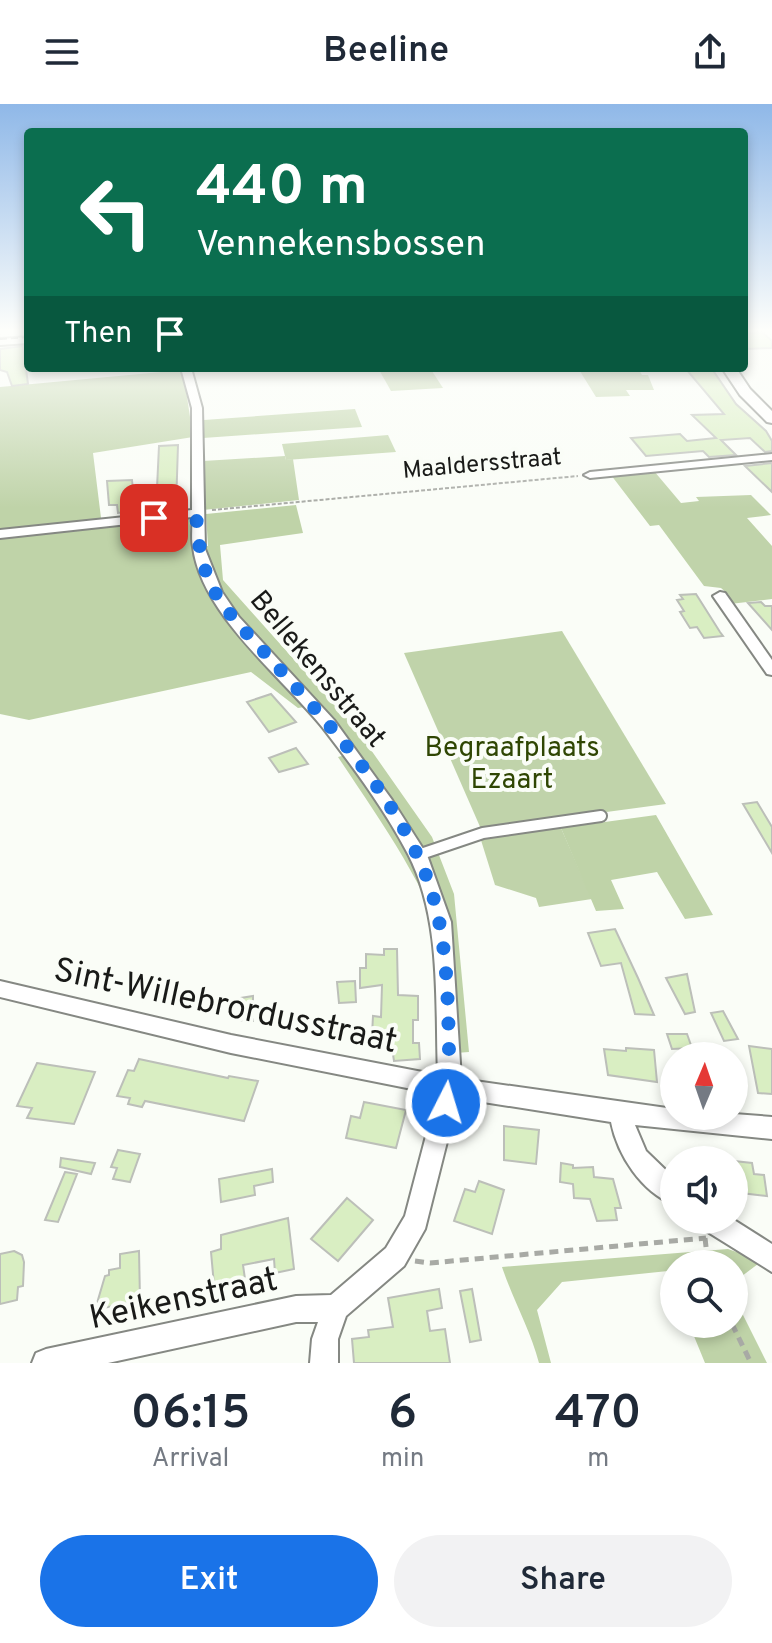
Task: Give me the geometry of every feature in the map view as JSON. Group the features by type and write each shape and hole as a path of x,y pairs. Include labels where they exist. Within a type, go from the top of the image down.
{"street":[{"name":"Bellekensstraat","path":"192,391 197,408 196,513 199,549 215,592 234,620 352,753 418,855 441,922 450,1086 416,1220 395,1257 336,1308"},
{"path":"744,391 772,419"},
{"name":"Maaldersstraat","path":"590,475 772,457"},
{"path":"0,534 196,513"},
{"path":"720,596 772,671"},
{"name":"Sint-Willebrordusstraat","path":"0,989 127,1022 450,1086 621,1113 772,1128"},
{"path":"621,1113 624,1138 641,1166 660,1182"},
{"path":"726,1234 772,1259"},
{"path":"324,1363 325,1339 336,1308"},
{"name":"Keikenstraat","path":"46,1363 296,1309 336,1308"}],"lane":[{"path":"418,855 483,833 601,816"}],"path":[{"name":"Maaldersstraat","path":"196,513 590,475"},
{"path":"395,1257 430,1263 667,1234"},
{"path":"726,1234 733,1236"},
{"path":"739,1338 751,1363"}],"green space":[{"path":"0,391 186,391 193,437 93,453 102,526 189,516 192,546 208,546 206,514 296,505 303,533 220,545 223,580 357,730 432,837 454,894 469,1052 456,1053 453,971 429,907 387,830 338,757 345,755 305,707 298,708 251,672 29,720 0,714"},
{"path":"592,391 627,391 630,396 596,397"},
{"path":"355,409 362,427 203,438 204,420"},
{"path":"388,435 396,452 286,460 282,444"},
{"path":"285,456 286,460 293,459 299,500 203,510 203,461"},
{"path":"654,471 681,503 699,501 696,497 751,495 771,515 747,518 772,546 772,599 730,604 729,595 721,588 704,586 659,525 650,526 611,475"},
{"name":"Begraafplaats Ezaart","path":"562,631 666,804 481,829 404,653"},
{"path":"656,815 713,915 685,919 657,872 611,880 624,909 596,911 561,828"},
{"path":"561,828 592,899 539,907 536,898 495,885 480,837"},
{"path":"660,1254 660,1272 562,1282 537,1310 551,1363 539,1363 502,1267"},
{"path":"748,1256 762,1261 748,1272"},
{"path":"748,1325 767,1363 705,1363 695,1338 748,1338"}],"building":[{"path":"704,391 727,391 736,404 766,431 772,441 772,451 765,452 750,438 721,440 736,455 709,457 703,451 646,456 631,438 680,434 687,441 716,438 692,415 724,414"},
{"path":"178,445 176,507 162,507 165,487 157,488 159,446"},
{"path":"772,463 772,492 745,466"},
{"path":"132,480 135,511 118,513 117,505 109,505 107,481"},
{"path":"696,594 723,636 704,638 697,627 690,628 677,600 683,599 680,595"},
{"path":"761,602 772,606 772,630 748,603"},
{"path":"271,694 296,722 269,732 247,702"},
{"path":"296,748 308,764 279,772 269,758"},
{"path":"757,802 772,827 772,853 743,804"},
{"path":"615,929 654,1015 635,1014 621,963 601,966 588,933"},
{"path":"384,949 397,949 398,995 418,996 418,1020 413,1020 413,1043 419,1043 420,1059 394,1061 390,1035 372,1035 373,1016 381,1017 382,985 360,988 360,968 366,968 366,954 384,955"},
{"path":"687,974 695,1012 685,1014 666,978"},
{"path":"355,981 356,1002 339,1003 337,982"},
{"path":"253,996 253,1021 236,1020 241,998"},
{"path":"723,1011 738,1039 724,1041 711,1013"},
{"path":"667,1034 687,1034 690,1042 670,1042"},
{"path":"749,1046 772,1049 772,1094 758,1093"},
{"path":"626,1048 654,1050 657,1082 608,1075 604,1049 626,1051"},
{"path":"139,1059 228,1078 258,1081 244,1121 145,1101 142,1107 128,1104 130,1098 117,1096 128,1070 134,1071"},
{"path":"37,1063 95,1072 74,1124 27,1118 32,1108 17,1106"},
{"path":"364,1102 406,1110 396,1148 346,1138 351,1116 360,1118"},
{"path":"504,1126 539,1130 536,1164 504,1160"},
{"path":"118,1150 140,1154 130,1182 113,1179 117,1168 111,1167"},
{"path":"61,1158 95,1163 91,1174 60,1167"},
{"path":"561,1163 573,1165 573,1168 593,1167 594,1177 613,1179 621,1208 615,1208 617,1220 597,1221 590,1199 574,1198 573,1184 560,1182"},
{"path":"748,1163 752,1163 754,1174 764,1175 767,1196 748,1194"},
{"path":"272,1169 273,1182 254,1186 255,1195 221,1202 219,1179"},
{"path":"65,1172 77,1174 58,1222 45,1220"},
{"path":"479,1181 504,1190 492,1234 454,1221 465,1189 475,1192"},
{"path":"347,1198 373,1220 338,1261 311,1239"},
{"path":"288,1218 294,1269 275,1273 274,1259 243,1265 245,1279 214,1285 211,1252 221,1249 221,1235"},
{"path":"14,1251 22,1255 24,1262 23,1286 18,1287 17,1300 0,1304 0,1254"},
{"path":"139,1251 140,1300 95,1310 105,1276 109,1275 109,1270 120,1268 120,1254"},
{"path":"439,1289 442,1308 427,1311 430,1331 445,1329 450,1363 354,1363 352,1339 369,1337 368,1330 393,1327 388,1298"},
{"path":"472,1289 481,1340 470,1342 460,1291"}],"route":[{"path":"154,518 196,513 202,563 215,592 234,620 352,753 418,855 441,922 450,1086 446,1103"}]}
